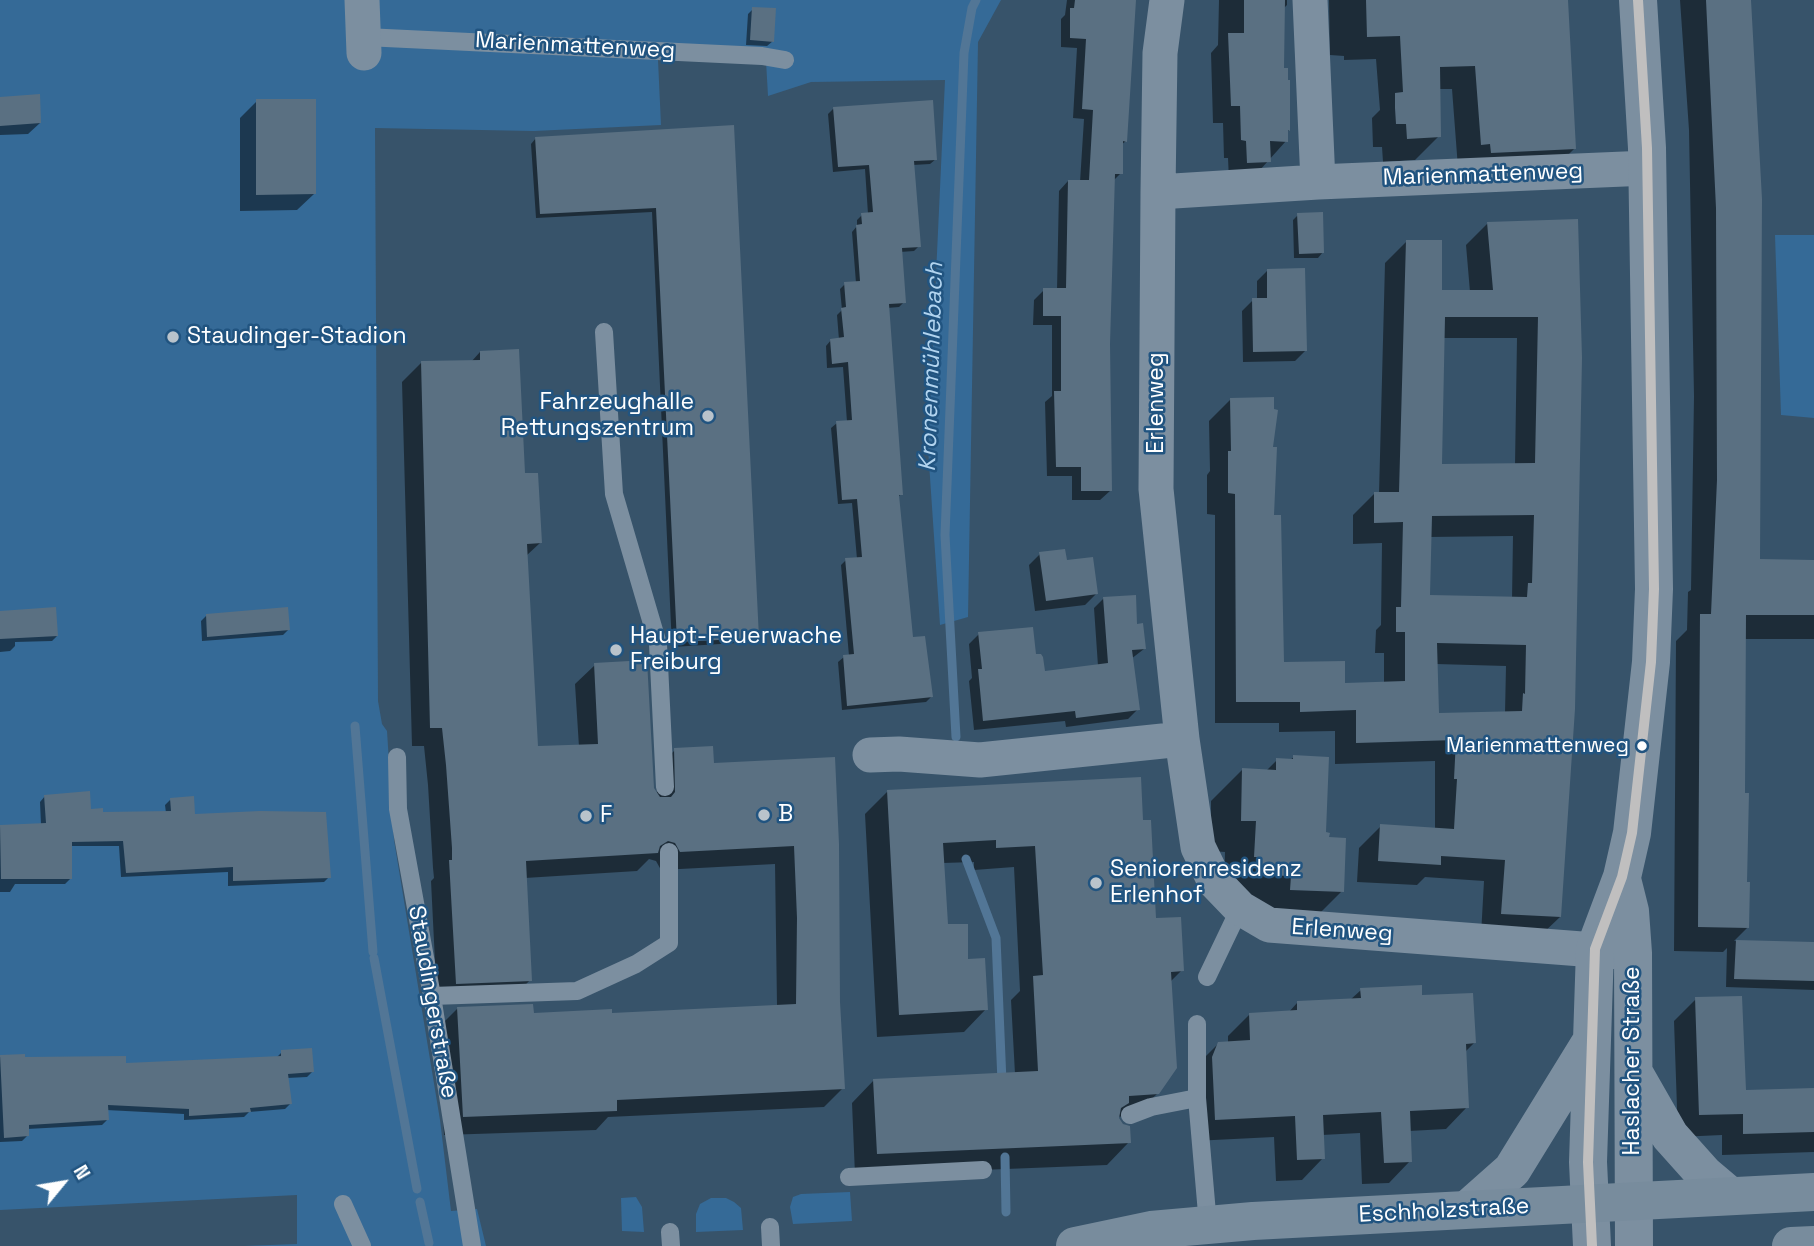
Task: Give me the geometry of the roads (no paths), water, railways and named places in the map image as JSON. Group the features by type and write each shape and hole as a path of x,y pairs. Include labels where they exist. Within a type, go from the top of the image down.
{"main road":[{"name":"Eschholzstraße","path":"1076,1246 1152,1230 1468,1209 1529,1186 1590,1204 1814,1192"},
{"path":"1791,1246 1814,1245"}],"street":[{"path":"362,0 365,45"},
{"path":"1158,192 1160,53 1167,0"},
{"path":"1310,0 1318,182"},
{"name":"Haslacher Straße","path":"1592,1246 1588,1162 1595,949 1622,877 1632,833 1651,662 1654,589 1647,168 1638,0"},
{"name":"Marienmattenweg","path":"1158,192 1318,182 1647,168"},
{"name":"Erlenweg","path":"1158,192 1156,489 1182,739 1198,847 1214,882 1240,908 1269,925 1633,953"},
{"path":"870,755 899,754 980,760 1182,739"},
{"name":"Haslacher Straße","path":"1622,877 1630,911 1633,953 1634,1246"},
{"path":"1468,1209 1529,1186 1590,1043"},
{"path":"1634,1073 1670,1136 1703,1174 1730,1196"}],"lane":[{"name":"Marienmattenweg","path":"365,45 721,54 785,60"},
{"path":"604,332 614,494 658,644 665,787"},
{"name":"Staudingerstraße","path":"397,757 398,809 432,996 472,1246"},
{"path":"432,996 577,991 636,964 669,943 669,852"},
{"path":"1208,977 1240,908"},
{"path":"1197,1024 1197,1098 1208,1225"},
{"path":"1130,1115 1151,1107 1197,1098"},
{"path":"849,1177 983,1170"},
{"path":"343,1204 362,1246"},
{"path":"770,1227 771,1246"}],"waterway":[{"name":"Kronenmühlebach","path":"956,737 945,535 964,53 972,8 976,0"},
{"path":"355,726 373,952"},
{"name":"Kronenmühlebach","path":"966,859 996,938 1002,1082"},
{"path":"374,958 417,1189"},
{"name":"Kronenmühlebach","path":"1005,1157 1006,1212"},
{"path":"420,1202 429,1243"}],"place":[{"name":"Staudinger-Stadion","path":"173,337"},
{"name":"Fahrzeughalle Rettungszentrum","path":"708,416"},
{"name":"Haupt-Feuerwache Freiburg","path":"616,650"},
{"name":"Marienmattenweg","path":"1642,746"},
{"name":"B","path":"764,815"},
{"name":"F","path":"586,816"},
{"name":"Seniorenresidenz Erlenhof","path":"1096,883"}]}
